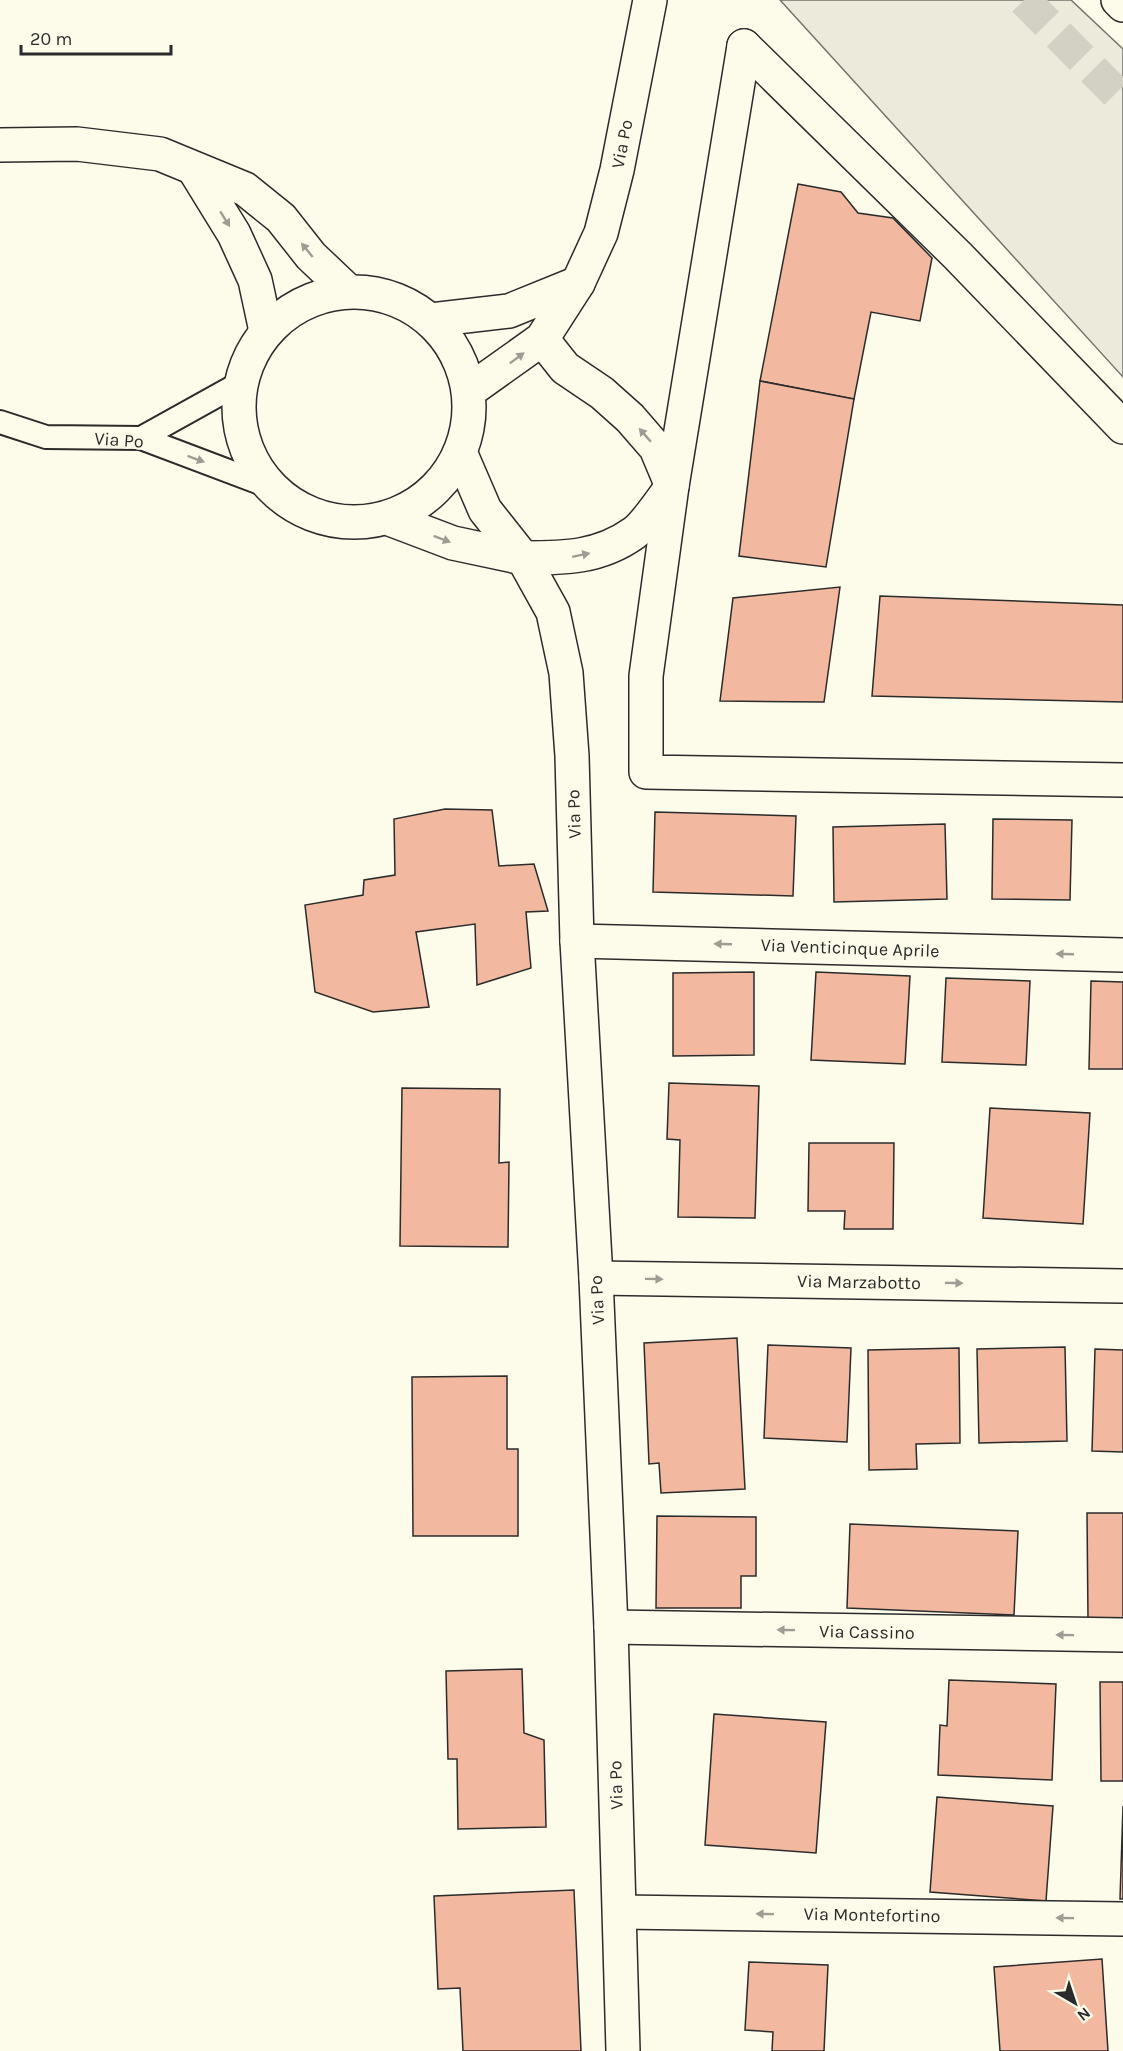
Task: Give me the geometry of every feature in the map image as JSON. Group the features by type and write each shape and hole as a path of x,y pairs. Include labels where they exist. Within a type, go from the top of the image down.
{"main road":[{"name":"Via Po","path":"469,391 542,339 578,283 601,233 617,170 650,0"},
{"path":"1118,0 1123,5"},
{"path":"1123,428 958,256 744,46 672,486 646,676 646,772 1123,780"},
{"path":"0,145 77,144 160,154 245,189 281,218 311,256 348,291"},
{"path":"194,169 243,252 255,280 266,331"},
{"path":"431,320 508,311 578,283"},
{"name":"Via Po","path":"348,291 377,293 406,303 431,320 449,340 462,364 469,391 469,422 460,452 443,481 418,504 387,518 356,523 323,519 293,506 268,486 248,455 238,419 240,383 250,356 266,331 290,311 317,297 348,291"},
{"path":"542,339 566,368 602,393 636,425 656,448 672,486"},
{"name":"Via Po","path":"460,452 485,510 523,558 553,612 567,673 572,756 577,941 596,1278 611,1627 621,1911 623,2051"},
{"path":"523,558 570,558 598,552 635,532 672,486"},
{"name":"Via Po","path":"387,518 453,543 523,558"},
{"name":"Via Venticinque Aprile","path":"577,941 1123,955"},
{"name":"Via Marzabotto","path":"596,1278 1123,1286"},
{"name":"Via Cassino","path":"611,1627 1123,1635"},
{"name":"Via Montefortino","path":"621,1911 1123,1919"}],"lane":[{"path":"141,438 240,383"},
{"name":"Via Po","path":"0,422 46,437 141,438 268,486"}],"shaded area":[{"path":"780,0 1071,0 1123,49 1123,377"}],"building":[{"path":"798,184 841,192 858,213 893,218 932,258 920,321 871,312 854,399 760,381"},
{"path":"760,381 854,399 826,567 739,556"},
{"path":"840,587 824,702 720,701 733,598"},
{"path":"880,596 1123,605 1123,702 872,696"},
{"path":"445,809 492,810 499,866 534,864 548,911 526,912 531,968 477,985 475,924 416,932 429,1007 373,1012 315,992 305,905 363,895 364,880 395,875 394,819"},
{"path":"655,812 796,816 793,896 653,892"},
{"path":"993,819 1072,820 1070,900 992,899"},
{"path":"945,824 947,899 834,902 833,827"},
{"path":"754,972 754,1055 673,1056 673,973"},
{"path":"816,972 910,976 905,1064 811,1060"},
{"path":"946,978 1030,981 1026,1065 942,1062"},
{"path":"1091,981 1123,982 1123,1069 1089,1069"},
{"path":"669,1083 759,1086 755,1218 678,1217 680,1140 667,1139"},
{"path":"402,1088 500,1089 499,1163 509,1162 508,1247 400,1246"},
{"path":"990,1108 1090,1113 1083,1224 983,1218"},
{"path":"809,1143 894,1143 893,1229 844,1229 845,1211 808,1211"},
{"path":"737,1338 745,1489 661,1493 659,1463 649,1464 644,1343"},
{"path":"768,1345 851,1348 847,1442 764,1438"},
{"path":"1065,1347 1067,1441 979,1443 977,1349"},
{"path":"959,1348 960,1443 916,1444 917,1469 869,1470 868,1350"},
{"path":"1095,1349 1123,1350 1123,1452 1092,1451"},
{"path":"507,1376 507,1449 518,1449 518,1536 413,1536 412,1377"},
{"path":"1087,1513 1123,1513 1123,1618 1088,1618"},
{"path":"657,1516 756,1517 756,1576 741,1576 741,1608 656,1608"},
{"path":"850,1524 1018,1531 1014,1615 847,1608"},
{"path":"522,1669 524,1733 544,1740 546,1827 458,1829 457,1759 448,1759 446,1671"},
{"path":"949,1680 1056,1684 1052,1780 938,1775 940,1725 947,1726"},
{"path":"1100,1682 1123,1682 1123,1781 1101,1781"},
{"path":"714,1714 826,1722 816,1853 705,1845"},
{"path":"937,1797 1053,1806 1046,1901 930,1892"},
{"path":"1123,1806 1123,1899 1120,1899"},
{"path":"574,1890 581,2051 463,2051 460,1988 438,1989 434,1896"},
{"path":"1102,1959 1108,2051 1000,2051 994,1967"},
{"path":"749,1962 828,1965 824,2051 772,2051 773,2032 745,2030"}],"tunnel":[{"path":"1024,0 1123,100"}]}
